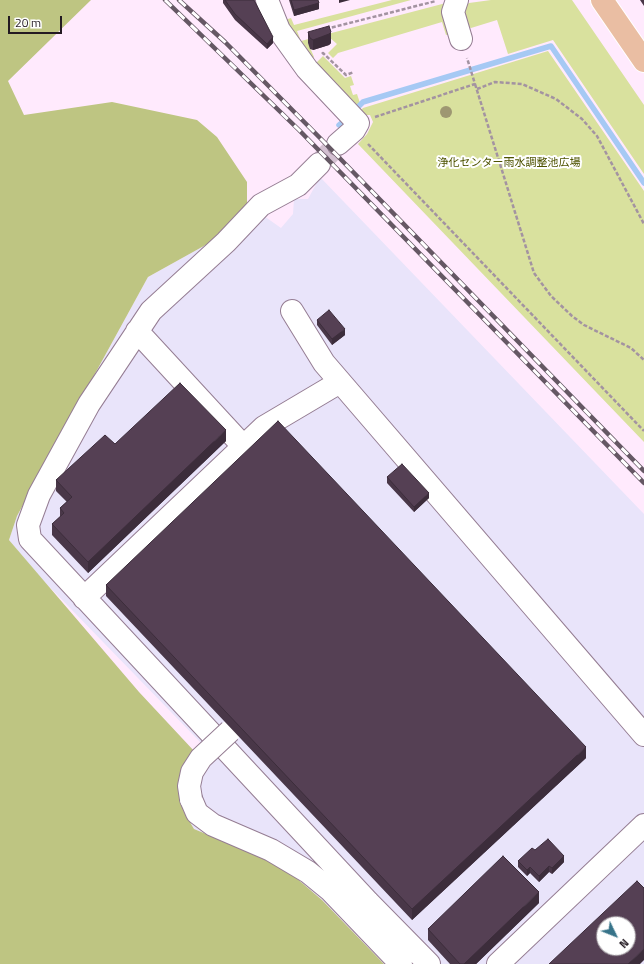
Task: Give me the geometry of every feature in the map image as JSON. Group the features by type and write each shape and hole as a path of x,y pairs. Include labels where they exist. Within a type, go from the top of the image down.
{"main road":[{"path":"602,0 644,60"}],"street":[{"path":"267,0 279,30 302,62 361,124 338,144"},
{"path":"457,0 453,12 461,40"},
{"path":"319,164 298,185 261,205 226,242 161,301 151,312 86,410 39,495 28,525 30,540 368,902 429,964"},
{"path":"292,311 324,363 644,735"},
{"path":"137,332 244,447"},
{"path":"84,598 264,427 340,382"},
{"path":"230,731 200,758 192,772 188,786 197,814 213,825 271,850 308,872 330,890 401,964"},
{"path":"498,964 644,826"}],"path":[{"path":"323,30 438,0"},
{"path":"320,56 324,52 346,75 354,72"},
{"path":"469,64 534,273 551,296 572,316 584,325 631,348 644,360"},
{"path":"477,90 495,82 522,84 556,99 582,119 597,136 644,224"},
{"path":"475,84 361,124 644,431"}],"shaded area":[{"path":"320,177 644,514 644,964 384,964 322,900 281,865 194,829 184,812 180,795 202,744 38,575 9,540 17,516 148,277 220,237 247,204 281,228 293,214 294,199 308,199"}],"green space":[{"path":"0,0 91,0 8,81 24,115 112,102 197,120 217,137 247,182 247,204 220,237 148,277 17,516 9,540 139,692 195,752 180,795 184,812 194,829 281,865 322,900 384,964 0,964"},
{"path":"392,0 411,0 297,31 301,41 446,3 445,14 451,34 446,35 442,22 338,53 333,58 328,53 337,44 329,37 308,43 314,57 311,61 314,65 323,56 345,78 351,76 354,85 350,86 353,95 357,94 360,103 351,109 319,77 298,50 282,21 291,18 294,25"},
{"path":"491,0 572,0 644,105 644,174 553,40 508,54 497,20 471,28 466,26 463,7 469,3"},
{"name":"浄化センター雨水調整池広場","path":"548,51 644,191 644,442 358,144 367,134 373,122 370,115 360,115 358,113 363,108"}],"building":[{"path":"225,0 254,0 273,37 267,44 235,14"},
{"path":"291,0 318,0 319,3 294,10"},
{"path":"329,26 331,32 329,34 313,40 310,38 308,32"},
{"path":"329,310 345,329 332,339 317,320"},
{"path":"180,383 226,430 88,562 52,524 64,513 60,508 72,497 56,480 105,435 115,444"},
{"path":"278,421 586,747 412,909 106,585"},
{"path":"402,464 429,493 414,507 387,477"},
{"path":"548,839 564,856 552,868 549,866 539,876 530,867 527,870 518,861 532,848 535,850"},
{"path":"503,856 539,892 464,964 460,964 428,929"},
{"path":"637,881 644,888 644,949 628,964 549,964 596,920 596,956 636,956 636,916 600,916"}],"waterway":[{"path":"354,111 363,102 551,46 644,183"},
{"path":"339,125 345,120"}],"tunnel":[{"path":"319,164 338,144"}],"railway":[{"path":"165,0 299,130 644,483"},
{"path":"179,0 225,42 322,140 644,471"}]}
